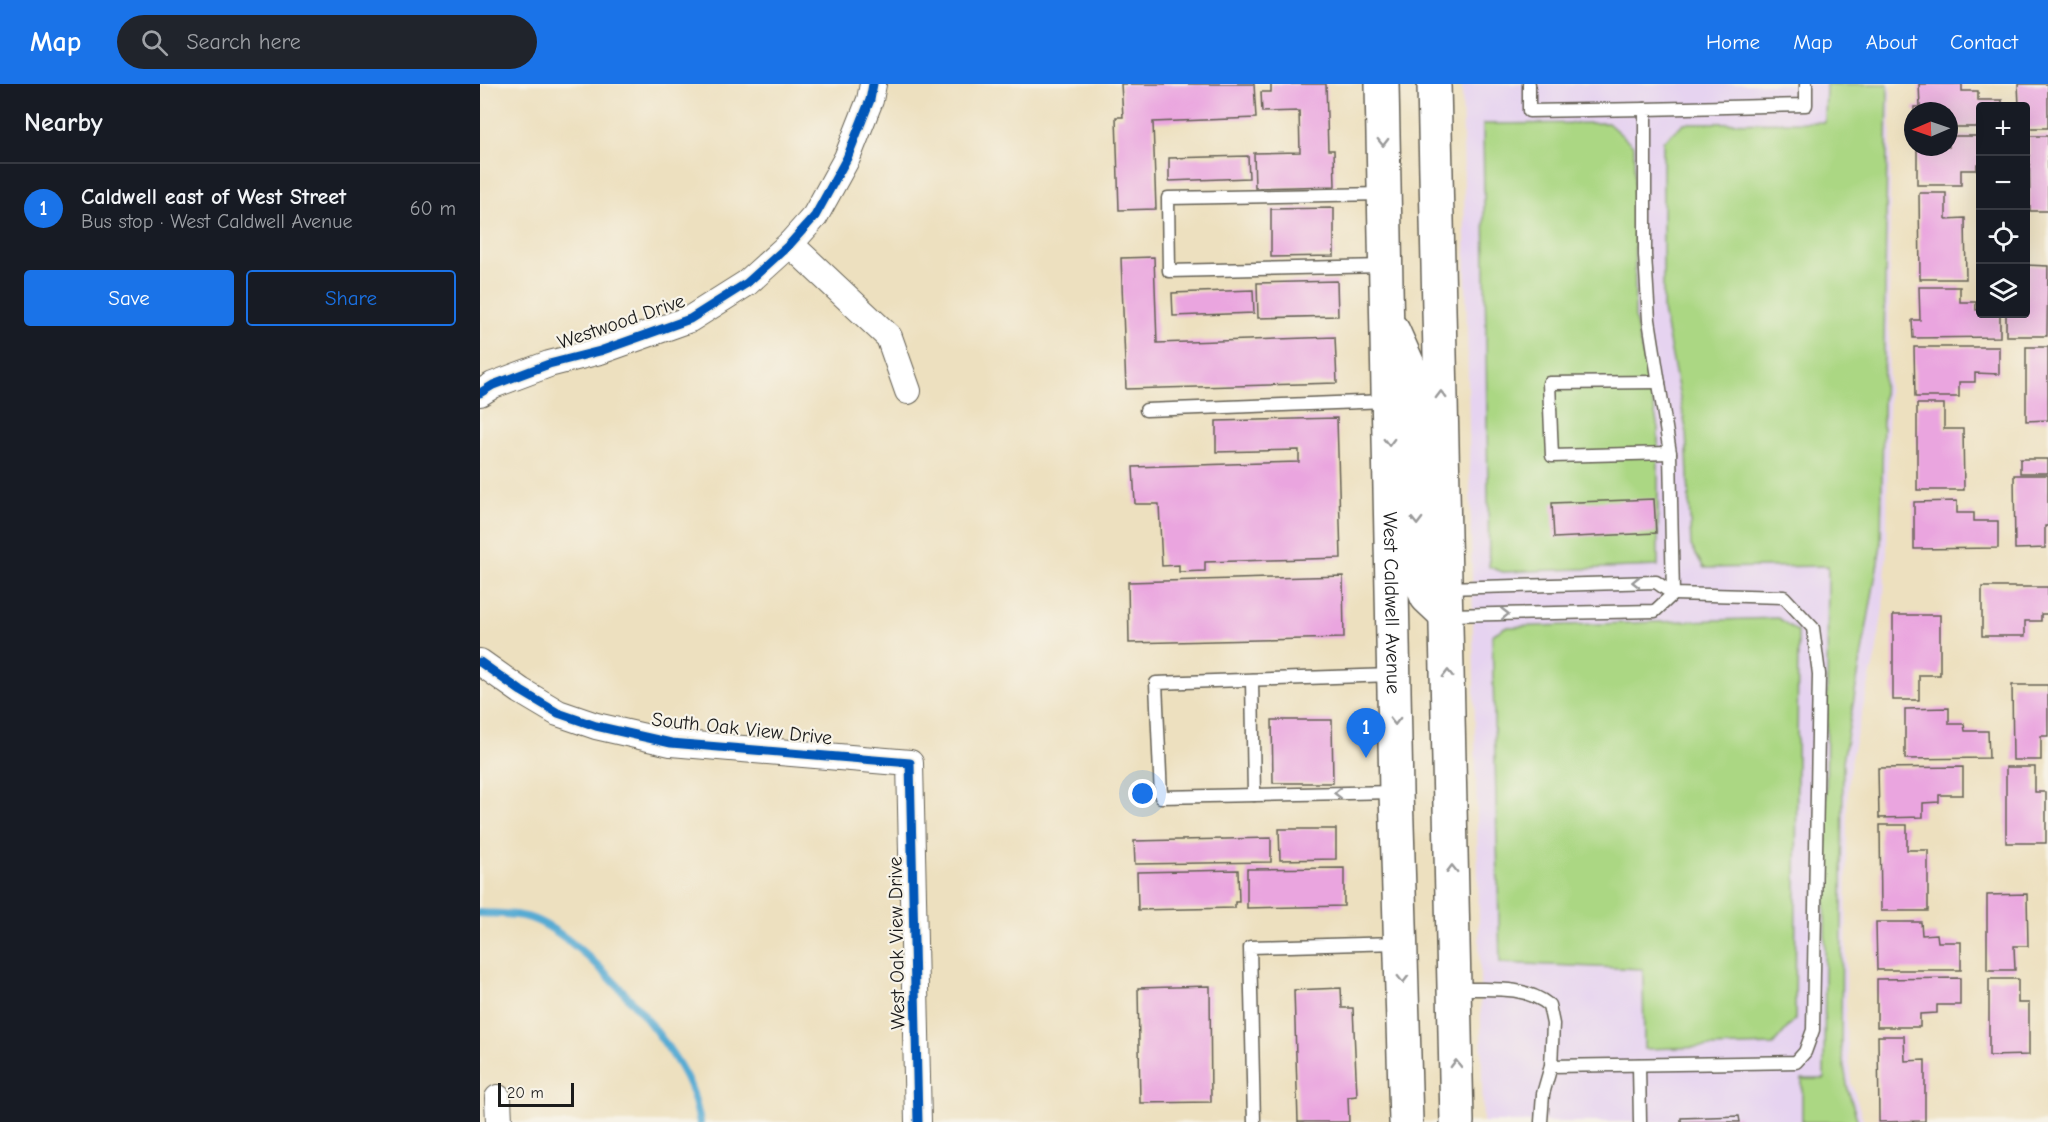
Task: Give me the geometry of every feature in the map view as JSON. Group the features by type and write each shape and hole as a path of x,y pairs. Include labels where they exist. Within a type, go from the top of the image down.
{"main road":[{"name":"West Caldwell Avenue","path":"1382,84 1396,792 1406,1122"},
{"path":"1434,84 1457,1122"},
{"path":"1387,318 1414,378 1419,578 1427,597 1446,602"}],"street":[{"name":"Westwood Drive","path":"480,393 493,385 549,364 600,351 690,319 747,283 790,244 815,216 847,158 870,100 873,84"},
{"path":"790,244 889,337 908,391"},
{"name":"South Oak View Drive","path":"480,662 521,691 558,713 596,726 671,743 910,763"},
{"name":"West Oak View Drive","path":"910,763 918,1122"}],"lane":[{"path":"1529,84 1529,111 1806,105 1806,84"},
{"path":"1446,602 1655,611 1673,594 1670,453 1649,320 1645,109"},
{"path":"1383,194 1168,198 1169,271 1385,266"},
{"path":"1659,382 1549,383 1552,456 1670,453"},
{"path":"1146,410 1388,401"},
{"path":"1446,602 1656,582 1673,594 1784,597 1813,628 1819,674 1813,1030 1804,1052 1796,1062 1551,1066"},
{"path":"1394,675 1156,683 1161,797 1396,792"},
{"path":"1252,680 1254,795"},
{"path":"1254,1122 1250,947 1402,943"},
{"path":"1455,989 1519,990 1531,993 1549,1005 1553,1024 1551,1066 1543,1094 1541,1122"},
{"path":"1639,1065 1640,1122"}],"shaded area":[{"path":"1462,84 1891,84 1887,551 1883,609 1876,654 1851,758 1847,804 1846,1027 1851,1082 1864,1122 1483,1122"}],"green space":[{"path":"1826,84 1888,84 1881,545 1843,761 1841,1048 1848,1090 1858,1122 1802,1122 1802,1079 1824,1079 1828,566 1704,568 1691,546 1686,429 1663,310 1663,141 1684,123 1825,122"},
{"path":"1608,123 1634,146 1635,319 1658,428 1658,566 1503,572 1489,567 1483,124"},
{"path":"1778,618 1798,632 1795,1019 1773,1045 1644,1049 1643,969 1500,963 1492,635 1505,627"}],"building":[{"path":"1121,84 1254,84 1256,118 1153,122 1156,209 1119,210 1116,117 1123,117"},
{"path":"1271,84 1326,84 1328,150 1334,150 1335,186 1255,188 1254,153 1300,152 1299,111 1262,112 1261,92 1271,92"},
{"path":"1919,84 1962,84 1962,91 1978,91 1978,100 2002,100 2002,102 1976,102 1976,127 1958,127 1958,102 1920,102"},
{"path":"2018,84 2048,84 2048,128 2030,128 2030,102 2019,102"},
{"path":"1958,136 1976,136 1976,170 1961,170 1961,185 1917,185 1917,156 1958,156"},
{"path":"2030,136 2048,136 2048,211 2030,211"},
{"path":"1248,156 1249,178 1169,181 1169,158"},
{"path":"1919,193 1946,193 1946,219 1965,218 1966,279 1920,279"},
{"path":"1334,208 1334,256 1271,257 1271,209"},
{"path":"1154,257 1157,343 1335,337 1337,383 1126,389 1121,258"},
{"path":"2030,265 2048,266 2047,336 2006,336 2006,318 2030,318"},
{"path":"1337,281 1338,316 1258,318 1257,283"},
{"path":"1919,287 1960,287 1960,302 1976,302 1976,318 2000,318 2000,337 1913,338 1912,320 1920,320"},
{"path":"1253,290 1254,313 1173,316 1172,293"},
{"path":"1914,347 1999,347 1999,374 1975,373 1975,382 1959,382 1959,397 1915,397"},
{"path":"2026,347 2048,347 2048,420 2026,421"},
{"path":"1917,404 1944,404 1944,429 1963,429 1964,490 1917,490"},
{"path":"1337,418 1341,558 1205,562 1205,571 1179,572 1179,565 1162,566 1159,504 1135,504 1133,467 1299,462 1299,450 1216,452 1216,421"},
{"path":"2020,459 2048,459 2048,473 2020,473"},
{"path":"2014,475 2048,475 2048,526 2045,526 2045,548 2015,549"},
{"path":"1654,499 1656,533 1554,538 1552,503"},
{"path":"1957,501 1957,513 1974,513 1974,521 1998,521 1998,548 1914,549 1914,502"},
{"path":"1343,576 1344,638 1129,643 1128,582"},
{"path":"1982,587 2048,587 2048,614 2041,614 2041,621 2025,621 2025,636 1982,636"},
{"path":"1893,615 1940,615 1940,675 1919,675 1919,700 1893,700"},
{"path":"2012,685 2048,685 2048,736 2041,736 2041,760 2013,760"},
{"path":"1949,708 1949,724 1964,724 1965,731 1988,731 1989,758 1905,759 1905,709"},
{"path":"1272,720 1332,720 1333,783 1273,783"},
{"path":"1963,767 1963,795 1939,795 1939,802 1923,803 1923,817 1879,818 1878,768"},
{"path":"2006,767 2035,767 2035,792 2046,792 2046,843 2006,843"},
{"path":"1880,825 1907,825 1907,850 1928,850 1928,911 1881,911"},
{"path":"1279,829 1336,829 1336,859 1280,860"},
{"path":"1271,838 1271,862 1135,864 1134,841"},
{"path":"1344,868 1344,906 1247,908 1247,869"},
{"path":"1238,870 1239,902 1235,902 1235,908 1138,910 1137,872"},
{"path":"2027,894 2028,946 2014,946 2015,970 1987,970 1987,895"},
{"path":"1876,922 1921,922 1922,935 1937,934 1938,942 1961,942 1961,970 1877,970"},
{"path":"1960,978 1960,1005 1937,1005 1937,1013 1920,1014 1920,1027 1877,1027 1877,979"},
{"path":"1989,979 2018,979 2018,1003 2029,1003 2029,1055 1989,1056"},
{"path":"1210,986 1211,1102 1140,1103 1138,988"},
{"path":"1341,988 1342,1008 1353,1008 1357,1096 1348,1097 1349,1122 1298,1122 1294,990"},
{"path":"1878,1036 1904,1036 1905,1061 1925,1060 1925,1121 1879,1122"},
{"path":"1739,1116 1740,1122 1681,1122 1681,1118"}],"waterway":[{"path":"480,913 512,914 530,918 551,928 598,966 622,990 664,1041 692,1090 700,1122"}],"cycle path":[{"path":"480,393 493,385 549,364 600,351 690,319 747,283 790,244 815,216 847,158 870,100 873,84"},
{"path":"480,662 521,691 558,713 596,726 671,743 910,763 918,1122"}],"place":[{"name":"Caldwell east of West Street","path":"1366,758"}]}
